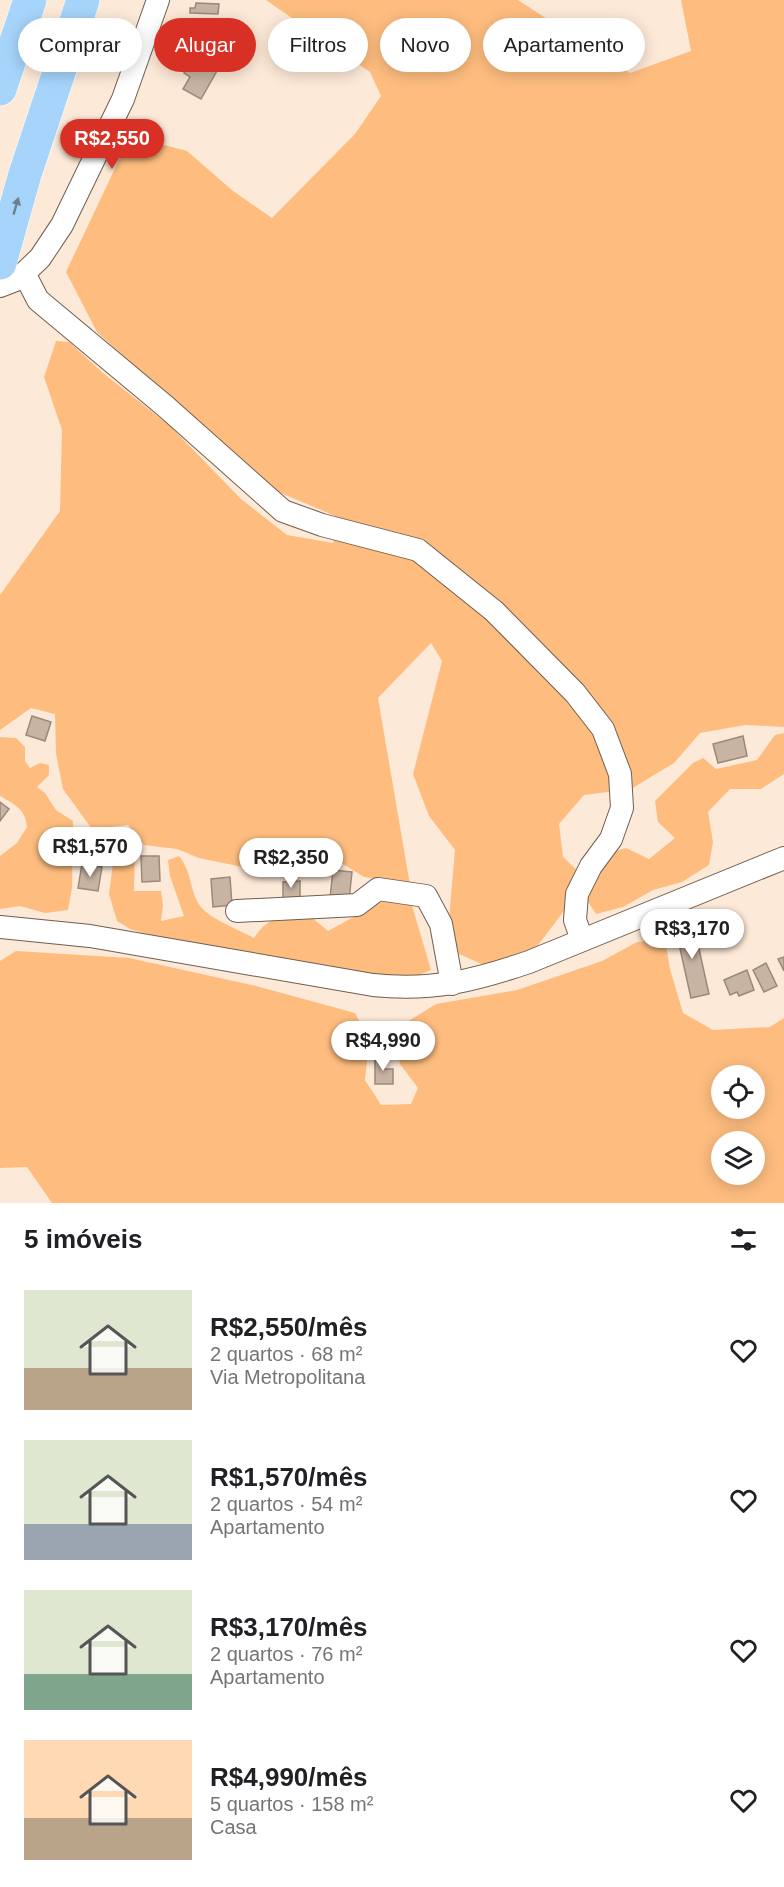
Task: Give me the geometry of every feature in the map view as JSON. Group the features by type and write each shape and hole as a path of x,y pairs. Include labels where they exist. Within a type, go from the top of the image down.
{"highway":[{"path":"0,89 30,0"},
{"path":"12,268 25,174 83,0"}],"street":[{"path":"12,268 39,258 62,225 123,99 158,0"},
{"path":"0,286 18,279 12,268"},
{"path":"12,268 38,300 165,406 283,511 322,525 418,550 494,612 575,693 603,729 620,774 622,808 611,839 577,894 575,920 582,940"},
{"path":"0,927 90,936 373,985 406,988 452,984 529,962 784,858"},
{"path":"237,911 357,905 378,890 426,896 441,924 452,984"}],"shaded area":[{"path":"266,0 518,0 546,18 483,18 483,72 630,73 645,72 645,68 691,51 681,0 784,0 784,727 745,725 700,733 674,763 631,789 584,795 559,824 563,857 580,873 564,911 532,953 484,965 459,954 449,919 455,850 429,816 413,774 442,661 431,643 378,698 410,885 364,877 333,858 277,874 199,858 177,849 144,845 128,825 92,829 63,789 56,754 55,714 31,708 0,730 0,595 60,511 62,430 44,377 56,341 69,342 103,373 170,426 241,499 287,535 333,543 340,518 269,488 97,332 66,272 119,160 141,139 187,151 233,191 272,218 355,134 381,96 368,71 368,18 292,18"},
{"path":"784,733 784,774 761,789 730,789 708,812 713,842 709,865 682,882 653,890 623,907 596,914 585,897 612,852 626,848 649,859 675,838 658,822 655,801 693,763 703,758 716,769 757,760 775,735"},
{"path":"0,737 16,738 25,747 25,761 30,768 40,763 49,765 49,775 37,787 45,793 56,810 73,821 72,888 68,910 45,913 20,906 0,909 0,856 17,843 27,827 22,811 0,796"},
{"path":"115,847 135,851 134,891 161,891 163,906 161,921 184,916 170,876 168,860 179,856 187,869 194,895 201,907 218,920 254,938 266,924 279,918 311,917 328,931 392,896 411,902 431,970 419,975 386,978 171,941 130,929 117,921 109,894"},
{"path":"665,939 670,969 683,1013 713,1030 770,1027 784,1018 784,1203 52,1203 27,1167 0,1168 0,961 16,951 129,958 256,986 355,1013 369,1040 365,1080 381,1105 411,1104 418,1088 400,1064 394,1030 436,1004 517,990 602,961 637,942"}],"building":[{"path":"196,3 219,4 218,14 190,13 190,8 195,8"},
{"path":"216,72 201,99 183,89 190,77 184,73"},
{"path":"32,716 51,722 45,741 26,735"},
{"path":"743,736 747,756 718,763 713,744"},
{"path":"0,802 9,809 0,821"},
{"path":"141,856 159,856 160,881 142,882"},
{"path":"82,864 102,867 98,891 78,888"},
{"path":"333,870 352,872 349,900 330,898"},
{"path":"230,877 232,905 213,907 211,879"},
{"path":"300,881 300,897 283,898 283,882"},
{"path":"693,922 709,994 691,998 675,926"},
{"path":"784,957 784,971 778,959"},
{"path":"766,963 777,986 764,992 753,970"},
{"path":"747,970 754,990 739,996 737,992 730,995 724,980"},
{"path":"375,1055 383,1055 383,1069 393,1069 393,1084 375,1084"}]}
